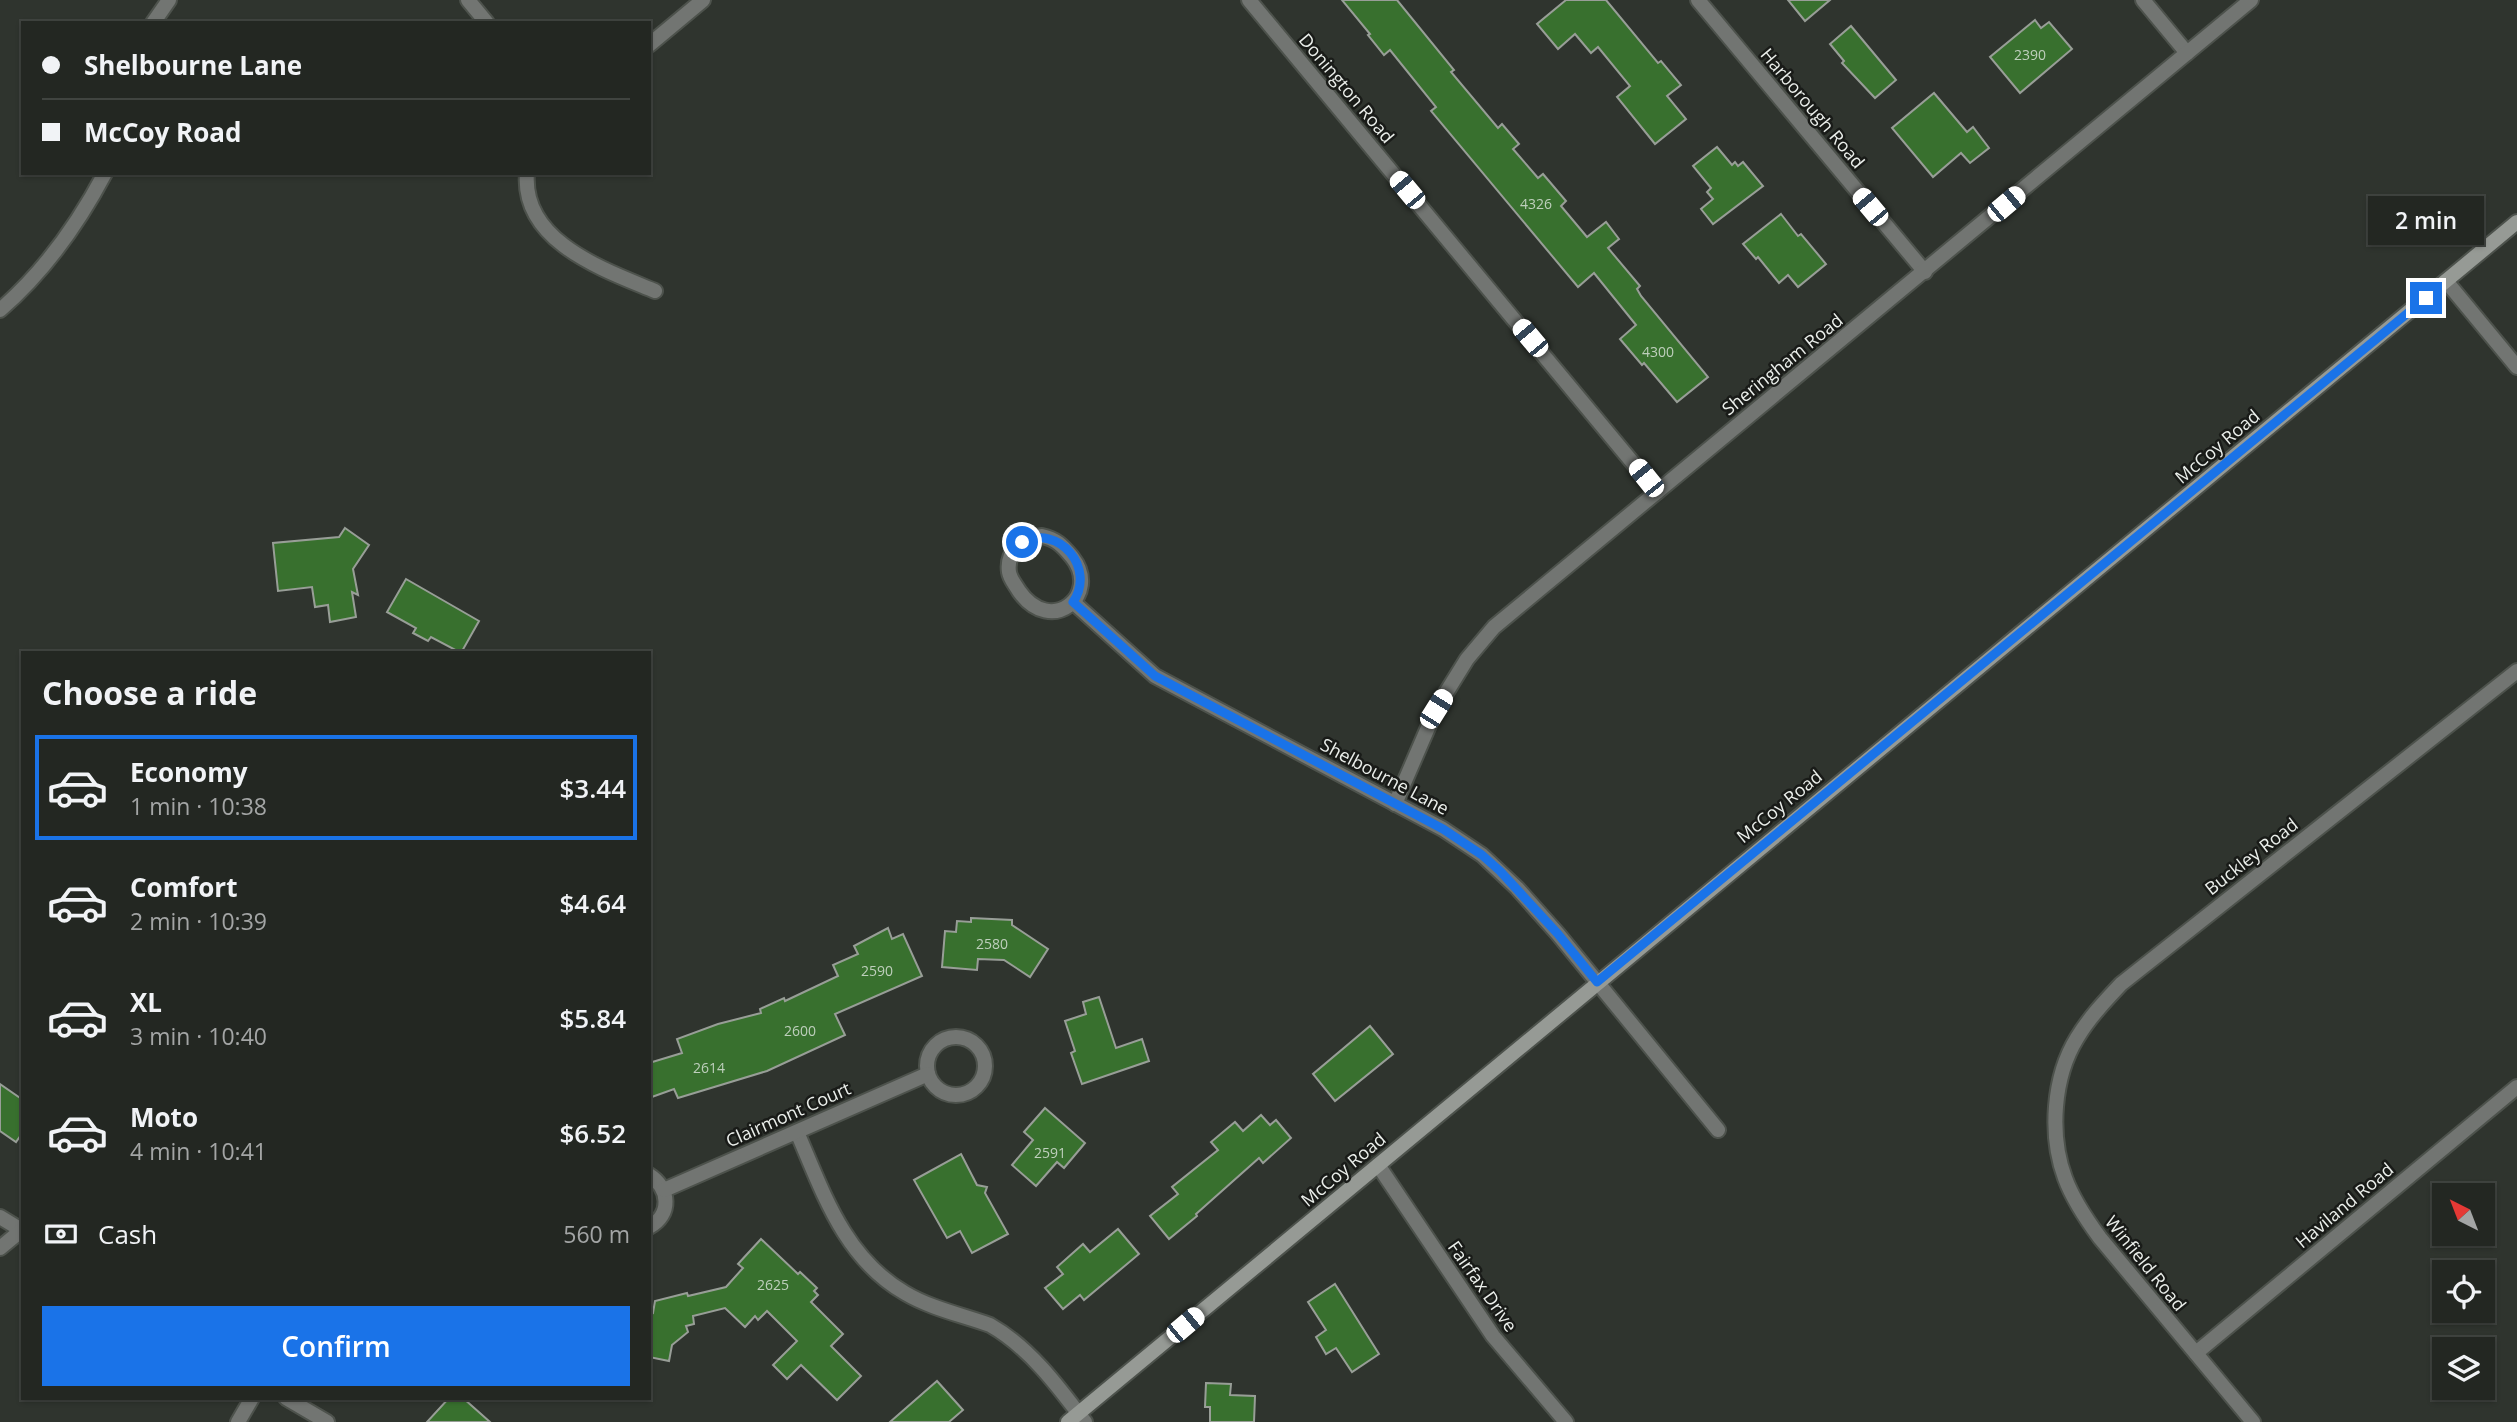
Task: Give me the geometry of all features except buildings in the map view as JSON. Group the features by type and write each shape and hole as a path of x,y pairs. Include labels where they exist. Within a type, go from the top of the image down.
{"main road":[{"name":"McCoy Road","path":"1077,1419 1597,982 2517,222"}],"street":[{"path":"154,21 169,0"},
{"path":"468,0 485,21"},
{"path":"651,43 703,0"},
{"name":"Donington Road","path":"1249,0 1657,492"},
{"name":"Harborough Road","path":"1698,0 1925,272"},
{"path":"2143,0 2187,53"},
{"name":"Sheringham Road","path":"1395,804 1436,709 1467,659 1520,604 2251,0"},
{"path":"0,310 46,263 78,220 104,175"},
{"path":"527,175 531,205 547,230 565,247 582,259 655,292"},
{"path":"2446,281 2517,367"},
{"path":"1042,536 1061,543 1081,573 1082,584 1073,602 1054,612 1034,608 1026,601 1011,579 1009,569 1010,558 1022,542 1042,536"},
{"name":"Shelbourne Lane","path":"1073,602 1155,676 1443,829 1482,855 1558,934 1718,1130"},
{"name":"Buckley Road","path":"2057,1107 2063,1069 2076,1039 2121,984 2517,671"},
{"path":"952,1037 962,1038 978,1046 985,1063 981,1082 974,1089 956,1095 938,1089 928,1074 930,1054 943,1040 952,1037"},
{"name":"Clairmont Court","path":"664,1190 928,1074"},
{"name":"Haviland Road","path":"2196,1353 2517,1087"},
{"name":"Winfield Road","path":"2057,1107 2056,1140 2064,1177 2079,1208 2100,1238 2253,1422"},
{"path":"797,1132 831,1213 847,1240 876,1272 906,1294 1003,1332 1051,1379 1077,1419"},
{"name":"Fairfax Drive","path":"1378,1165 1493,1336 1566,1422"},
{"path":"651,1176 664,1190 665,1208 662,1217 651,1225"},
{"path":"0,1217 21,1229"},
{"path":"0,1248 21,1231"},
{"path":"238,1422 251,1400"},
{"path":"289,1400 327,1422"}],"route":[{"path":"1022,542 1042,536 1061,543 1081,573 1082,584 1073,602 1155,676 1443,829 1482,855 1517,888 1597,982 2426,298"}]}
